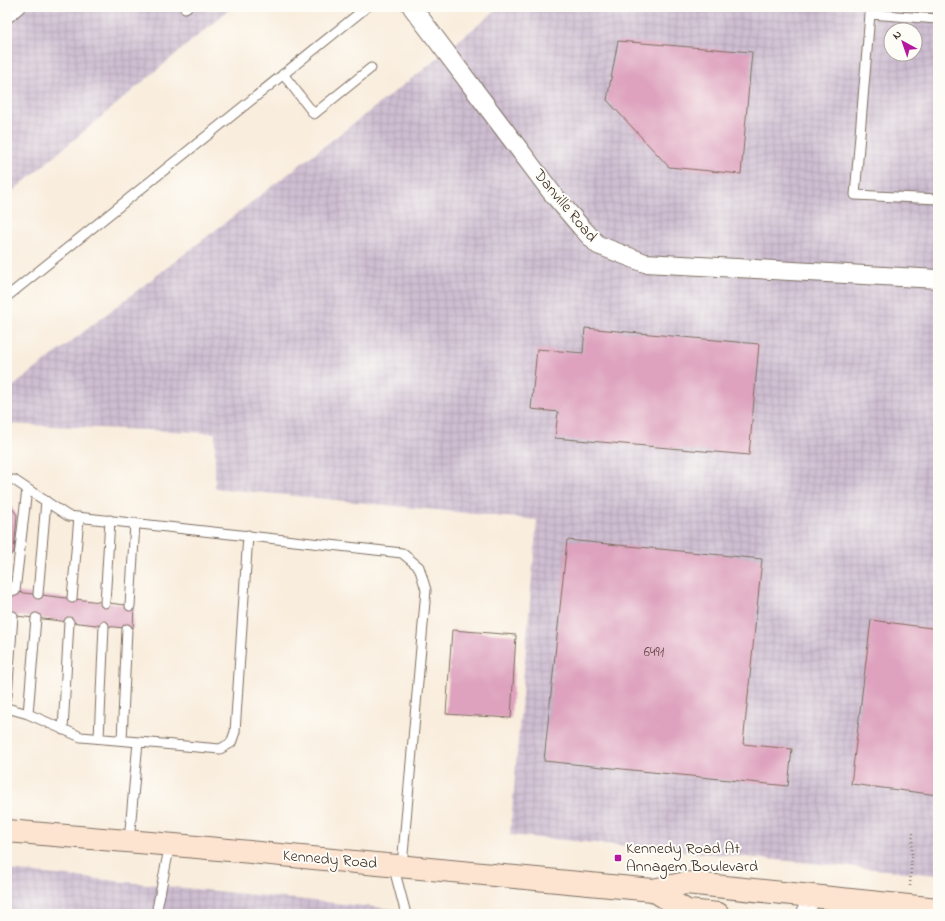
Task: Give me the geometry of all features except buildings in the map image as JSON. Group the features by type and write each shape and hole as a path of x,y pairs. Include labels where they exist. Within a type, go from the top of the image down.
{"main road":[{"name":"Kennedy Road","path":"7,831 170,844 653,890 686,883 808,905 908,906 938,909"},
{"name":"Kennedy Road","path":"653,890 687,911 718,914"}],"street":[{"name":"Danville Road","path":"412,7 552,193 598,245 645,263 938,279"}],"lane":[{"path":"7,18 21,7"},
{"path":"7,293 9,295 367,7"},
{"path":"938,19 870,14 856,195 938,199"},
{"path":"283,74 314,114 372,68"},
{"path":"14,480 68,516 402,553 419,567 426,590 397,866 406,914"},
{"path":"15,591 27,489"},
{"path":"38,594 46,501"},
{"path":"72,598 79,517"},
{"path":"104,602 110,520"},
{"path":"130,606 135,523"},
{"path":"7,708 28,714 81,737 220,749 231,743 235,732 248,535"},
{"path":"7,696 13,616"},
{"path":"28,714 36,618"},
{"path":"62,730 69,622"},
{"path":"99,738 104,626"},
{"path":"122,740 127,629"},
{"path":"129,841 138,742"},
{"path":"156,914 170,844"}],"path":[{"path":"908,906 912,831"}],"shaded area":[{"path":"7,7 232,7 7,196"},
{"path":"500,7 938,7 938,875 510,835 537,520 215,488 215,433 7,424 7,391 424,69"},
{"path":"7,870 393,909 436,914 7,914"}],"place":[{"name":"Kennedy Road At Annagem Boulevard","path":"618,858"}]}
